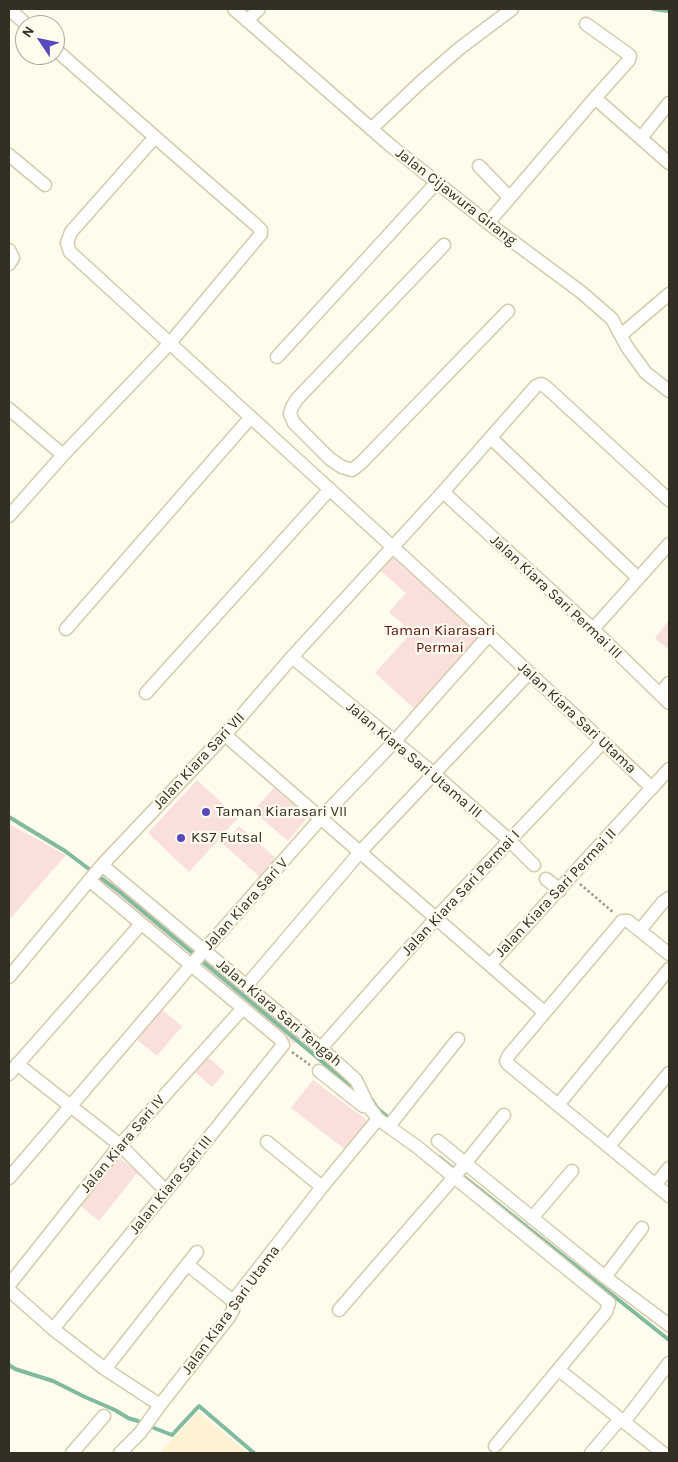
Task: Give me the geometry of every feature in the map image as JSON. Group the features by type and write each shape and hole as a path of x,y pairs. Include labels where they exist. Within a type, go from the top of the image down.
{"street":[{"name":"Jalan Cijawura Girang","path":"234,9 371,129 488,223 581,292 612,319 627,347 646,372 669,391"},
{"path":"247,21 259,9"},
{"path":"371,129 460,48 512,9"},
{"path":"488,223 594,98 630,60 630,56 586,24"},
{"path":"9,516 62,455 170,343 259,238 261,230 65,58"},
{"path":"594,98 669,163"},
{"path":"641,138 669,103"},
{"name":"Jalan Kiara Sari Utama","path":"155,137 71,232 67,243 70,252 489,635 652,788"},
{"path":"9,155 45,185"},
{"path":"479,166 509,197"},
{"path":"277,357 437,182"},
{"path":"444,245 298,399 292,407 290,414 294,423 323,452 342,467 352,470 361,463 508,311"},
{"path":"9,250 13,256 13,260 9,264"},
{"path":"620,335 669,294"},
{"name":"Jalan Kiara Sari VII","path":"9,978 95,872 225,735 292,657 443,492 536,386 541,384 554,394 669,500"},
{"path":"9,409 62,455"},
{"path":"66,629 251,417"},
{"path":"491,438 638,578"},
{"path":"296,458 311,440"},
{"path":"307,468 323,452"},
{"path":"146,693 330,489"},
{"name":"Jalan Kiara Sari Permai III","path":"443,492 593,629 665,699"},
{"path":"593,629 669,544"},
{"name":"Jalan Kiara Sari V","path":"9,1178 321,818 394,742 489,635"},
{"name":"Jalan Kiara Sari Utama III","path":"292,657 434,774 509,840 534,865"},
{"path":"247,985 361,851 529,673"},
{"path":"665,699 669,683"},
{"name":"Jalan Kiara Sari Permai II","path":"225,735 490,964 669,770"},
{"name":"Jalan Kiara Sari Permai I","path":"321,1048 437,917 603,742"},
{"name":"Jalan Kiara Sari Tengah","path":"95,872 141,924 247,985 356,1080 378,1118 458,1172"},
{"name":"Jalan Kiara Sari Tengah","path":"95,872 198,958 243,1008 282,1042"},
{"path":"546,878 560,890"},
{"path":"640,930 666,900"},
{"path":"669,954 628,921 622,921 544,1012 506,1060 508,1064 669,1196"},
{"path":"9,1074 141,924"},
{"path":"490,964 544,1012"},
{"path":"558,1105 669,969"},
{"name":"Jalan Kiara Sari IV","path":"9,1285 120,1145 243,1008"},
{"path":"389,1126 458,1039"},
{"name":"Jalan Kiara Sari III","path":"54,1329 166,1191 282,1042"},
{"path":"17,1064 120,1145 166,1191"},
{"path":"319,1071 363,1106 365,1098"},
{"path":"609,1146 669,1073"},
{"path":"339,1310 458,1172 504,1115"},
{"name":"Jalan Kiara Sari Utama","path":"120,1453 140,1433 229,1318 233,1310 233,1301 378,1118"},
{"path":"438,1141 458,1172 609,1303 606,1312 495,1446"},
{"path":"267,1142 322,1187"},
{"path":"656,1184 669,1168"},
{"path":"532,1218 572,1171"},
{"path":"458,1172 532,1218 605,1277 669,1325"},
{"path":"605,1277 642,1228"},
{"path":"105,1369 198,1252"},
{"path":"188,1265 233,1301"},
{"path":"9,1290 54,1329 105,1369 160,1405"},
{"path":"591,1453 622,1420 669,1363"},
{"path":"559,1370 663,1453"},
{"path":"72,1453 104,1416"}],"path":[{"path":"572,876 622,921"},
{"path":"282,1042 319,1071"}],"shaded area":[{"path":"198,1412 248,1453 159,1453"}],"green space":[{"name":"Taman Kiarasari Permai","path":"393,557 482,636 417,711 375,673 412,632 389,612 406,593 381,571"},
{"path":"669,620 669,650 655,638"},
{"path":"197,780 238,818 189,872 148,833"},
{"path":"274,788 308,817 288,841 253,811"},
{"path":"9,824 66,855 9,920"},
{"path":"239,826 278,860 261,878 223,844"},
{"path":"108,870 180,931 169,945 94,883"},
{"path":"204,959 299,1038 294,1044 200,965"},
{"path":"160,1008 182,1026 157,1056 135,1038"},
{"path":"208,1057 225,1072 212,1087 195,1072"},
{"path":"313,1080 368,1121 346,1150 291,1108"},
{"path":"117,1156 138,1172 99,1221 78,1204"}],"waterway":[{"path":"653,9 669,11"},
{"path":"9,817 65,851 121,893 350,1085 356,1093"},
{"path":"370,1097 378,1109 389,1118"},
{"path":"439,1157 669,1340"},
{"path":"9,1365 15,1369 53,1381 128,1418 138,1421"},
{"path":"154,1428 172,1435 199,1406 254,1453"}],"place":[{"name":"Taman Kiarasari VII","path":"206,812"},
{"name":"KS7 Futsal","path":"181,838"}]}
